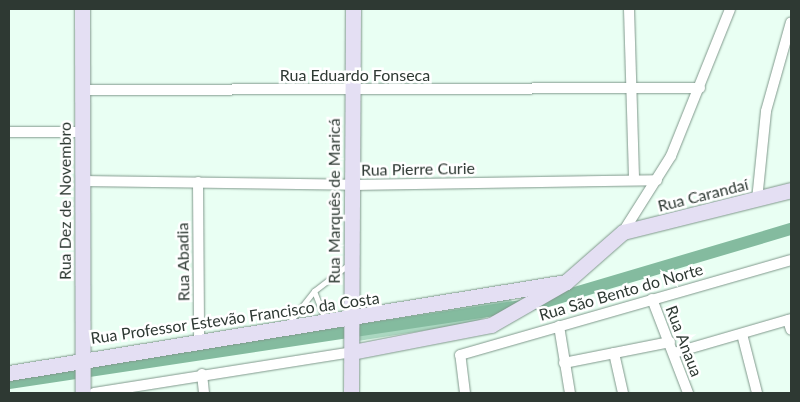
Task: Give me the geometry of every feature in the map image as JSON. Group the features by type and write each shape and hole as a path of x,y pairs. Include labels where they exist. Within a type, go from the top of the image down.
{"street":[{"name":"Rua Dez de Novembro","path":"82,9 83,362 87,392"},
{"name":"Rua Marquês de Maricá","path":"351,393 351,89 353,9"},
{"path":"629,9 628,89 634,180"},
{"path":"622,232 657,180 700,88 730,9"},
{"path":"757,200 766,111 791,22"},
{"name":"Rua Eduardo Fonseca","path":"82,90 700,88"},
{"path":"9,132 82,132"},
{"name":"Rua Pierre Curie","path":"82,181 352,185 657,180"},
{"name":"Rua Abadia","path":"198,182 199,342"},
{"name":"Rua Carandaí","path":"622,232 757,200 791,190"},
{"name":"Rua Professor Estevão Francisco da Costa","path":"352,350 491,326 530,306 546,292 569,280 622,232"},
{"name":"Rua São Bento do Norte","path":"465,393 460,355 791,260"},
{"name":"Rua Professor Estevão Francisco da Costa","path":"9,373 285,329 546,292"},
{"name":"Rua Anaua","path":"652,299 688,393"},
{"path":"674,353 790,323"},
{"path":"559,326 570,393"},
{"path":"742,334 757,393"},
{"path":"564,363 670,342"},
{"path":"87,392 352,350"},
{"path":"614,353 623,393"},
{"path":"202,374 204,393"}],"lane":[{"path":"285,329 314,290 352,262"},
{"path":"314,290 326,323"}],"green space":[{"path":"509,298 516,305 472,323 358,341 361,322"}],"waterway":[{"path":"9,383 541,303 791,229"}]}
